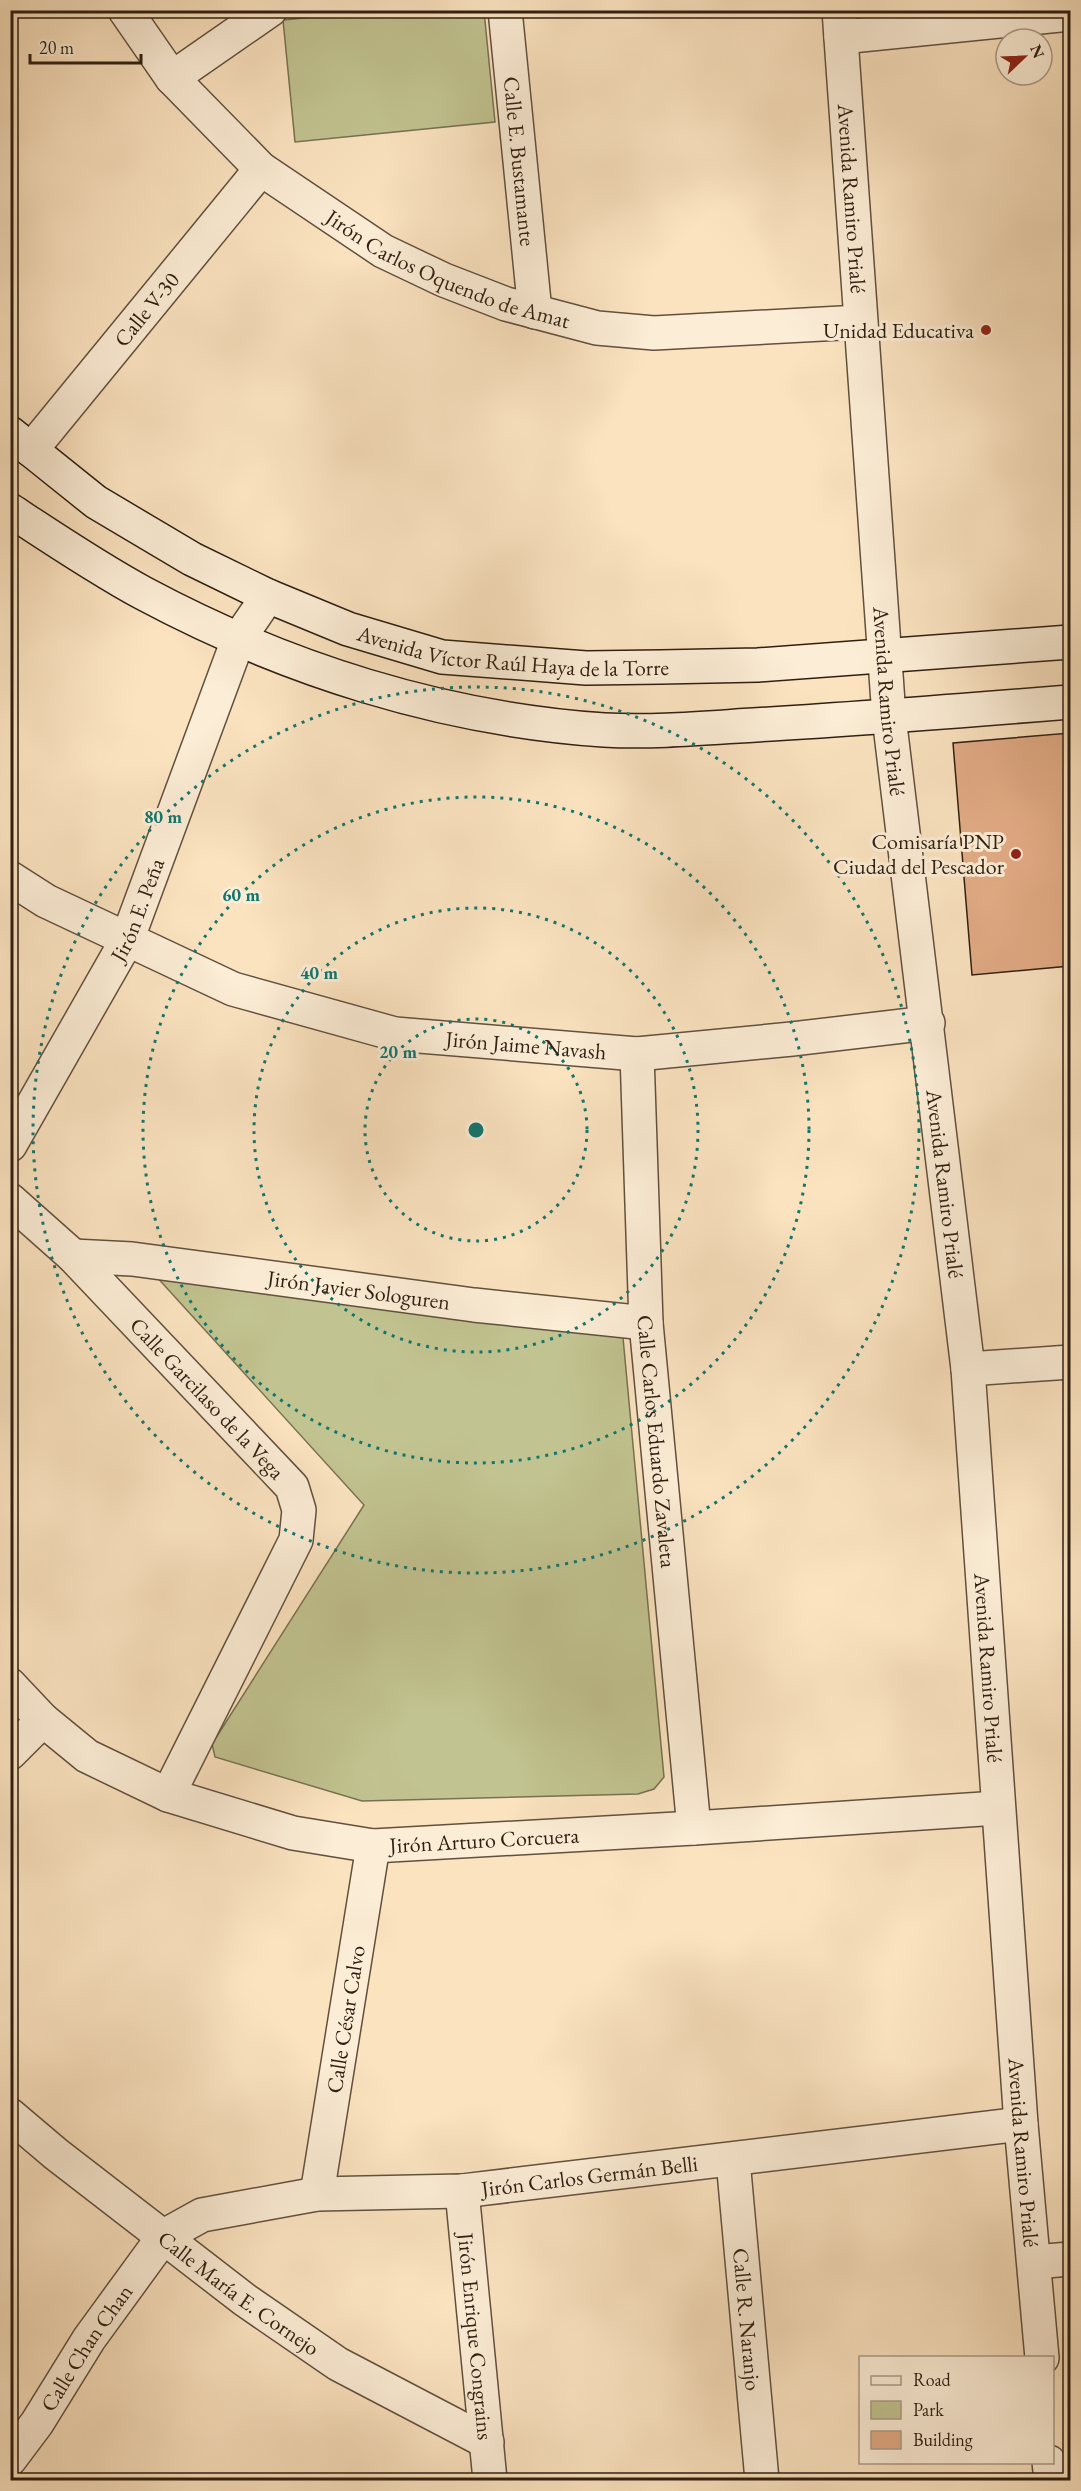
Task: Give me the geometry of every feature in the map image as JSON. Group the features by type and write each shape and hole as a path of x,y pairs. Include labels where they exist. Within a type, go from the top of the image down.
{"street":[{"name":"Jirón Carlos Oquendo de Amat","path":"124,10 172,78 261,170 383,251 444,280 506,304 597,328 654,333 860,322"},
{"path":"172,78 270,10"},
{"name":"Calle E. Bustamante","path":"505,10 535,312"},
{"path":"840,24 1071,14"},
{"name":"Avenida Ramiro Prialé","path":"840,24 884,656 968,1368 1021,2124 1042,2356"},
{"name":"Calle V-30","path":"21,441 261,170"},
{"name":"Avenida Víctor Raúl Haya de la Torre","path":"21,441 96,502 192,559 268,596 348,629 442,657 586,668 758,665 1071,642"},
{"path":"10,510 74,552 142,592 238,640 348,681 513,721 606,730 690,729 890,717 1071,702"},
{"name":"Jirón E. Peña","path":"10,1145 127,940 238,640 268,596"},
{"name":"Jirón Jaime Navash","path":"10,878 46,901 233,989 395,1034 637,1054 792,1040 928,1023"},
{"name":"Calle Carlos Eduardo Zavaleta","path":"637,1054 645,1323 694,1828"},
{"name":"Calle Garcilaso de la Vega","path":"10,1200 73,1256 292,1487 299,1510 296,1540 168,1795"},
{"name":"Jirón Javier Sologuren","path":"73,1256 132,1259 462,1304 645,1323"},
{"path":"968,1368 1071,1362"},
{"name":"Jirón Arturo Corcuera","path":"10,1685 43,1720 87,1756 168,1795 293,1833 373,1846 998,1808"},
{"path":"10,1753 43,1720"},
{"name":"Calle César Calvo","path":"317,2194 373,1846"},
{"name":"Calle María E. Cornejo","path":"10,2115 56,2154 245,2300 338,2364 487,2442"},
{"name":"Jirón Carlos Germán Belli","path":"164,2236 202,2215 317,2194 462,2191 1021,2124"},
{"name":"Calle R. Naranjo","path":"733,2160 762,2481"},
{"name":"Jirón Enrique Congrains","path":"462,2191 490,2481"},
{"name":"Calle Chan Chan","path":"10,2459 37,2423 89,2339 164,2236"},
{"path":"1035,2262 1071,2259"},
{"path":"1049,2464 1051,2481"}],"green space":[{"path":"377,11 484,11 495,122 295,142 283,20"},
{"path":"154,1274 622,1327 664,1777 654,1789 638,1794 362,1801 215,1757 212,1744 364,1505"}],"building":[{"name":"Comisaría PNP Ciudad del Pescador","path":"1070,733 1070,966 972,975 953,743"}],"place":[{"name":"Unidad Educativa","path":"986,330"},
{"name":"Comisaría PNP Ciudad del Pescador","path":"1016,854"}]}
